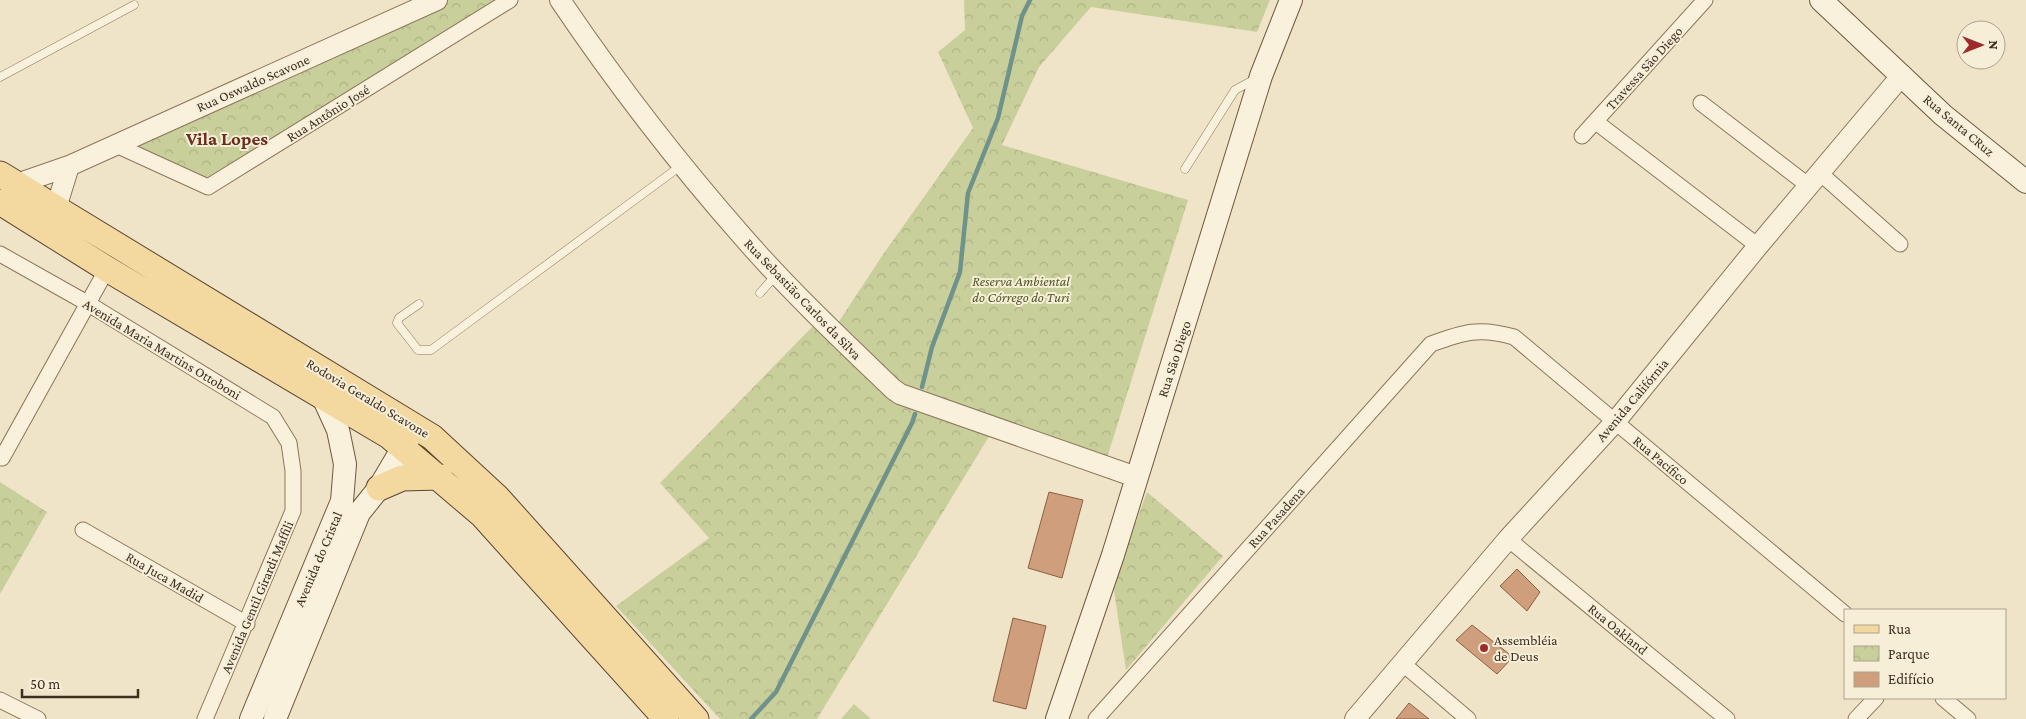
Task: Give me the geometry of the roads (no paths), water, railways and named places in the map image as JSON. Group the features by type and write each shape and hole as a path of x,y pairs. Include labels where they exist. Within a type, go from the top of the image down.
{"main road":[{"name":"Rua São Diego","path":"1057,719 1113,555 1261,76 1291,0"},
{"path":"1821,0 1902,76"},
{"name":"Rua Santa CRuz","path":"1902,76 1943,115 2023,173"},
{"name":"Rodovia Geraldo Scavone","path":"9,179 432,436 498,498 696,719"},
{"name":"Rodovia Geraldo Scavone","path":"0,202 107,269 389,436 482,516 666,719"},
{"name":"Avenida do Cristal","path":"251,719 342,501 345,464 338,430 322,395"},
{"name":"Avenida do Cristal","path":"275,719 359,513 379,488 416,426"},
{"path":"379,488 402,478 440,478"}],"street":[{"name":"Rua Oswaldo Scavone","path":"9,179 69,166 437,0"},
{"name":"Rua Antônio José","path":"116,145 208,187 510,0"},
{"name":"Rua Sebastião Carlos da Silva","path":"560,0 595,52 682,165 777,274 829,327 900,394 1136,477"},
{"name":"Travessa São Diego","path":"1582,136 1705,0"},
{"name":"Avenida Califórnia","path":"1354,719 1508,539 1615,422 1758,246 1902,76"},
{"path":"1701,103 1814,179 1900,244"},
{"path":"1596,122 1758,246"},
{"path":"56,208 69,166"},
{"name":"Avenida Maria Martins Ottoboni","path":"0,254 87,303 274,417 289,444 293,471"},
{"path":"2,458 107,269"},
{"name":"Rua Pacífico","path":"1466,332 1493,331 1514,337 1844,613"},
{"name":"Rua Pasadena","path":"1096,719 1431,344 1466,332"},
{"name":"Avenida Gentil Girardi Maffili","path":"205,719 247,624 293,511 293,471"},
{"name":"Rua Juca Madid","path":"83,530 247,624"},
{"name":"Rua Oakland","path":"1508,539 1727,719"},
{"path":"1402,663 1468,719"},
{"path":"1856,719 1875,699"},
{"path":"1944,699 1968,719"},
{"path":"0,700 38,719"}],"lane":[{"path":"0,77 134,5"},
{"path":"1185,170 1234,90 1261,76"},
{"path":"420,304 399,318 398,323 418,350 424,352 431,350 682,165"},
{"path":"760,293 777,274"}],"waterway":[{"path":"922,387 932,347 960,272 968,193 998,118 1022,16 1030,0"},
{"path":"751,719 776,692 915,414"}],"place":[{"name":"Assembléia de Deus","path":"1484,648"}],"district":[{"name":"Vila Lopes","path":"227,138"}],"park label":[{"name":"Reserva Ambiental do Córrego do Turi","path":"1021,290"}]}
